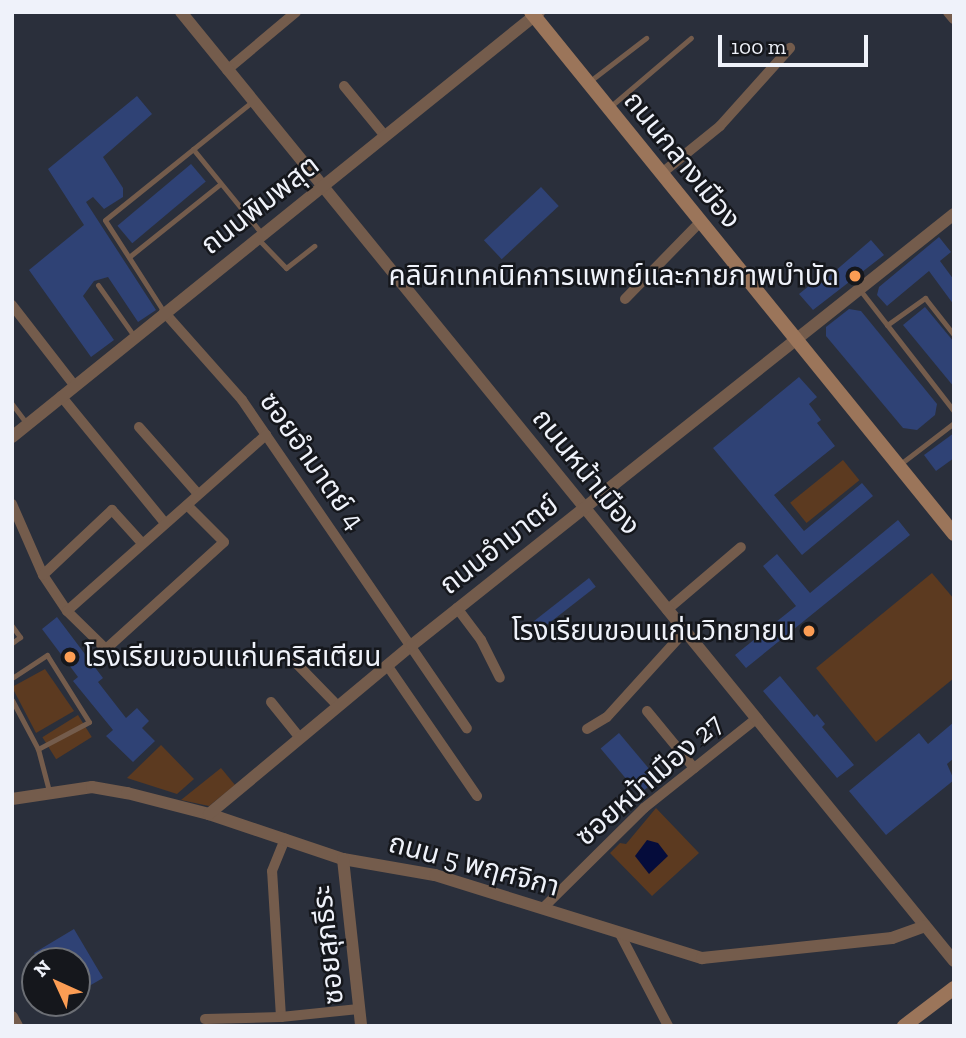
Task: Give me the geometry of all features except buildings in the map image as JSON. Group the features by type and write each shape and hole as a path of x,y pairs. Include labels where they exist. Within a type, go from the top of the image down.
{"main road":[{"name":"ถนนกลางเมือง","path":"535,14 608,108 954,534"},
{"path":"910,1024 954,988"}],"street":[{"name":"ถนนหน้าเมือง","path":"181,12 954,961"},
{"path":"227,70 296,12"},
{"path":"949,12 954,18"},
{"name":"ถนนพิมพสุต","path":"12,437 535,14"},
{"path":"662,173 720,126 790,48"},
{"path":"344,86 385,136"},
{"name":"ถนนอำมาตย์","path":"209,814 457,608 585,510 952,217"},
{"path":"625,299 701,221"},
{"path":"12,305 74,386"},
{"name":"ซอยอำมาตย์ 4","path":"164,312 242,400 467,728"},
{"path":"61,397 164,522"},
{"path":"139,427 198,494"},
{"path":"67,611 141,542 266,435"},
{"path":"12,504 43,575 67,611 106,649 224,542 187,505"},
{"path":"43,575 112,510 141,542"},
{"path":"667,610 741,547"},
{"path":"457,608 481,640 500,678"},
{"path":"587,729 607,717 685,631"},
{"path":"295,662 338,706"},
{"path":"387,665 477,796"},
{"path":"271,702 300,738"},
{"path":"647,711 694,768"},
{"name":"ซอยหน้าเมือง 27","path":"544,907 644,808 756,719"},
{"name":"ถนน 5 พฤศจิกา","path":"12,799 49,791 92,787 209,814 344,859 435,875 702,958 892,937 925,926"},
{"path":"281,1017 272,871 285,839"},
{"name":"ซอยสุภธีระ","path":"344,859 361,1026"},
{"path":"620,934 668,1026"},
{"path":"205,1019 281,1017 359,1009"},
{"path":"12,1017 18,1026"}],"lane":[{"path":"588,83 646,38"},
{"path":"608,108 691,38"},
{"path":"164,312 105,220 252,102"},
{"path":"193,149 286,268 314,246"},
{"path":"129,257 220,184"},
{"path":"98,285 134,337"},
{"path":"860,290 954,411"},
{"path":"887,325 925,299 954,335"},
{"path":"12,404 27,425"},
{"path":"899,465 954,423"},
{"path":"12,626 20,637 12,643"},
{"path":"12,678 47,655 89,722 38,749"},
{"path":"12,700 38,749 49,791"}],"shaded area":[{"path":"843,460 859,480 807,523 790,503"},
{"path":"932,573 954,599 954,678 876,742 816,668"},
{"path":"45,669 74,711 36,733 12,687"},
{"path":"78,715 92,737 56,759 42,737"},
{"path":"161,745 194,779 177,794 127,778"},
{"path":"221,768 235,785 209,806 181,800"},
{"path":"656,808 699,853 652,896 610,853 620,843 626,844"},
{"path":"647,840 658,843 668,856 649,874 635,856"}],"place":[{"name":"คลินิกเทคนิคการแพทย์และกายภาพบำบัด","path":"855,276"},
{"name":"โรงเรียนขอนแก่นวิทยายน","path":"809,631"},
{"name":"โรงเรียนขอนแก่นคริสเตียน","path":"70,657"}]}
